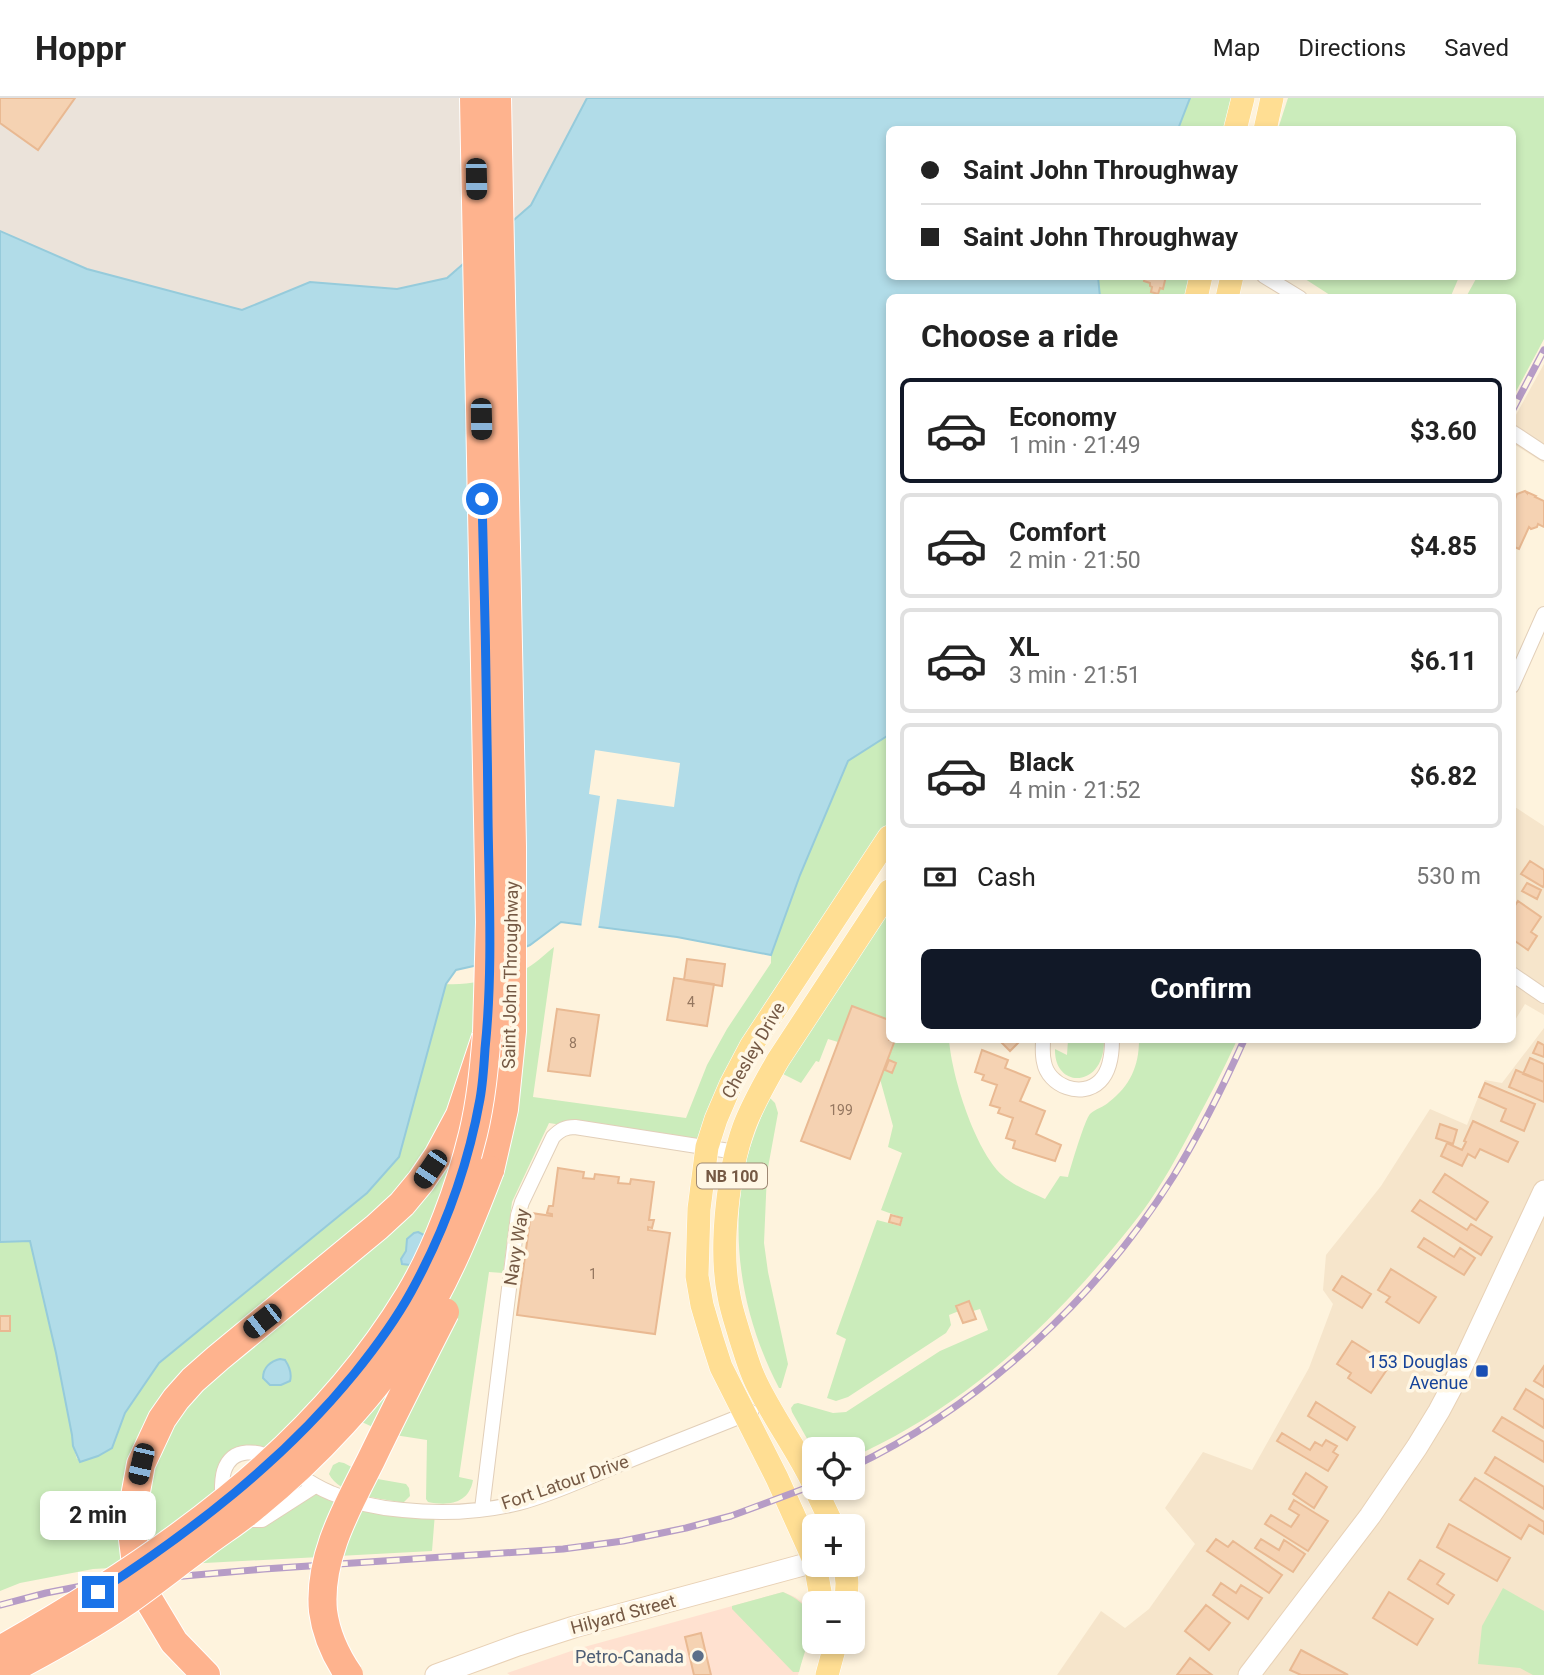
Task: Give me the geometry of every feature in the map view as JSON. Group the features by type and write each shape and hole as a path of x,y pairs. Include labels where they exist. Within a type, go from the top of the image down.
{"highway":[{"name":"Saint John Throughway","path":"0,1650 118,1579 222,1503 281,1452 337,1394 379,1343 410,1294 433,1249 462,1173 481,1095 487,1034 490,922 474,98"},
{"name":"Saint John Throughway","path":"0,1675 123,1604 256,1506 307,1460 379,1380 416,1329 465,1236 490,1171 504,1110 512,1031 512,833 497,98"},
{"path":"206,1675 174,1642 150,1602 135,1556 132,1513 141,1464 150,1441 176,1399 193,1380 402,1204 438,1156 460,1115 487,1034"},
{"path":"349,1675 332,1645 323,1611 324,1575 329,1555 366,1469 454,1294 477,1240 490,1171"}],"main road":[{"path":"1236,126 1243,98"},
{"path":"1266,126 1272,98"},
{"name":"Chesley Drive","path":"802,1535 777,1478 721,1367 705,1316 697,1276 699,1209 708,1147 731,1084 751,1046 886,842"},
{"name":"Chesley Drive","path":"802,1461 754,1380 729,1295 725,1267 727,1215 736,1152 745,1125 778,1060 886,896"}],"street":[{"path":"1271,280 1293,294"},
{"path":"1516,435 1544,453"},
{"path":"1516,677 1544,614"},
{"path":"1516,977 1544,996"},
{"path":"1043,1043 1044,1062 1050,1076 1062,1085 1077,1089 1092,1087 1102,1080 1110,1059 1112,1043"},
{"name":"Navy Way","path":"482,1509 518,1215 553,1137 566,1127 575,1127 736,1152"},
{"path":"1248,1675 1370,1516 1431,1423 1456,1379 1544,1191"},
{"name":"Fort Latour Drive","path":"315,1486 262,1520 247,1520 230,1513 222,1503 223,1473 227,1463 235,1454 258,1452 276,1460 315,1486 353,1501 383,1508 435,1513 482,1509 519,1502 555,1490 768,1406"},
{"name":"Hilyard Street","path":"436,1675 574,1627 802,1565"}],"shaded area":[{"path":"0,98 587,98 531,205 447,278 397,289 310,282 242,310 87,269 0,231"},
{"path":"1544,364 1544,463 1516,446 1516,415"},
{"path":"1516,808 1544,826 1544,1015 1525,1004 1516,1019"},
{"path":"1544,1028 1542,1675 1057,1675 1101,1611 1125,1628 1149,1609 1195,1544 1165,1508 1203,1452 1252,1470 1309,1368 1333,1304 1323,1290 1326,1255 1381,1186 1430,1109 1467,1125 1485,1080 1502,1083"},
{"path":"783,1592 802,1602 804,1654 798,1675 507,1673 577,1649"}],"green space":[{"path":"1190,98 1243,98 1236,126 1180,126"},
{"path":"1288,98 1544,98 1544,339 1516,392 1516,294 1468,294 1475,280 1516,280 1516,126 1279,126"},
{"path":"1098,280 1200,280 1197,294 1100,294"},
{"path":"1307,280 1458,280 1452,294 1328,294"},
{"path":"886,737 886,841 810,955 707,1147 549,1123 512,1202 503,1273 489,1272 459,1477 473,1480 467,1494 456,1502 428,1502 427,1440 388,1434 353,1418 314,1447 258,1453 227,1463 230,1513 315,1486 435,1513 432,1551 93,1569 20,1583 0,1591 0,1242 30,1240 77,1459 112,1448 125,1413 159,1363 366,1193 399,1157 446,984 474,983 515,973 531,965 554,947 533,1097 686,1118 707,1065 727,1029 771,963 771,955 800,875 848,761"},
{"path":"886,916 886,1019 852,1006 838,1042 828,1039 819,1062 816,1061 801,1083 781,1073"},
{"path":"894,1043 949,1043 966,1112 992,1164 1007,1179 1045,1199 1060,1176 1068,1177 1090,1114 1107,1104 1128,1082 1135,1067 1139,1043 1236,1043 1176,1159 1142,1212 1092,1273 1036,1331 975,1384 909,1428 865,1452 865,1437 806,1437 791,1408 798,1403 833,1413 846,1412 940,1351 988,1330 980,1309 973,1311 969,1301 957,1305 959,1311 949,1315 951,1325 946,1333 848,1397 836,1401 827,1398 846,1339 836,1334 877,1220 900,1226 903,1218 881,1210 902,1153 888,1147 893,1126 880,1079"},
{"path":"1068,1043 1104,1043 1097,1067 1089,1075 1080,1078 1070,1077 1062,1072 1055,1049 1067,1055"},
{"path":"769,1097 775,1103 778,1113 767,1173 764,1243 788,1364 781,1388 766,1361 756,1333 742,1276 739,1246 741,1187 754,1135"},
{"path":"339,1462 372,1478 406,1484 410,1496 404,1502 399,1502 370,1497 341,1487 329,1474 333,1465"},
{"path":"1503,1588 1544,1611 1544,1675 1533,1675 1520,1668 1478,1664 1482,1626"},
{"path":"783,1592 802,1604 804,1654 799,1672 793,1672 732,1606"}],"water":[{"path":"587,98 1190,98 1179,126 886,126 886,280 1098,280 1100,294 886,294 886,737 848,761 800,875 771,955 677,937 561,922 530,945 487,963 456,970 446,984 399,1157 367,1193 159,1363 125,1413 112,1448 80,1462 73,1446 56,1353 30,1241 0,1242 0,231 87,269 242,310 310,282 397,289 447,278 531,205"},
{"path":"418,1232 424,1235 425,1240 410,1265 402,1264 407,1239"},
{"path":"285,1360 288,1365 290,1381 281,1385 270,1385 263,1378 264,1371 271,1363"}],"pier":[{"path":"595,750 680,763 674,807 617,799 598,930 581,928 600,796 589,794"}],"building":[{"path":"0,98 75,98 38,150 0,123"},
{"path":"1165,280 1163,289 1160,288 1158,294 1151,292 1150,283 1144,281"},
{"path":"1525,491 1544,501 1544,527 1538,524 1531,529 1529,527 1519,549 1516,548 1517,494"},
{"path":"1530,861 1544,870 1543,887 1521,874"},
{"path":"1527,883 1541,890 1537,899 1522,891"},
{"path":"1518,901 1541,917 1531,932 1537,936 1528,950 1516,942"},
{"path":"687,959 725,964 722,986 684,980"},
{"path":"674,978 714,984 707,1026 667,1020"},
{"path":"852,1006 886,1019 886,1043 894,1043 850,1159 801,1141"},
{"path":"557,1009 599,1015 590,1076 548,1071"},
{"path":"1538,1042 1544,1045 1544,1057 1533,1053"},
{"path":"1002,1043 1018,1043 1010,1051"},
{"path":"982,1050 1008,1060 1005,1068 1030,1078 1020,1101 1045,1111 1036,1134 1061,1145 1055,1161 1013,1148 1015,1141 1006,1138 1013,1118 998,1113 1000,1108 990,1105 997,1085 982,1080 984,1075 975,1072"},
{"path":"1530,1058 1544,1064 1544,1082 1523,1074"},
{"path":"889,1060 896,1063 892,1073 885,1070"},
{"path":"1516,1070 1544,1082 1544,1102 1509,1087"},
{"path":"1485,1083 1535,1104 1524,1131 1501,1121 1506,1109 1479,1097"},
{"path":"1473,1121 1518,1142 1508,1162 1480,1149 1475,1158 1468,1154 1462,1166 1441,1156 1447,1143 1462,1150"},
{"path":"1440,1124 1457,1130 1453,1144 1436,1138"},
{"path":"558,1168 584,1172 583,1178 594,1179 595,1174 619,1177 618,1183 630,1184 631,1179 654,1182 649,1220 654,1220 652,1228 648,1227 648,1230 670,1233 655,1334 517,1315 531,1213 552,1216 547,1213 549,1206 553,1206"},
{"path":"1445,1174 1488,1202 1476,1220 1433,1192"},
{"path":"1420,1200 1467,1230 1471,1224 1492,1237 1481,1255 1412,1211"},
{"path":"891,1215 902,1218 900,1225 889,1222"},
{"path":"1424,1238 1454,1257 1460,1248 1475,1258 1464,1275 1418,1247"},
{"path":"1391,1269 1436,1297 1419,1323 1386,1302 1390,1297 1378,1290"},
{"path":"1342,1276 1371,1294 1362,1308 1333,1290"},
{"path":"969,1301 976,1319 963,1323 956,1306"},
{"path":"0,1316 10,1316 10,1331 0,1331"},
{"path":"1352,1341 1390,1365 1371,1393 1348,1378 1351,1373 1337,1364"},
{"path":"1544,1366 1544,1387 1534,1381"},
{"path":"1526,1389 1544,1400 1544,1428 1514,1409"},
{"path":"1316,1402 1355,1427 1347,1440 1308,1416"},
{"path":"1502,1417 1544,1442 1544,1462 1493,1431"},
{"path":"1282,1433 1310,1450 1315,1442 1322,1446 1326,1440 1337,1446 1333,1452 1338,1455 1328,1471 1277,1441"},
{"path":"1495,1457 1544,1487 1544,1509 1485,1473"},
{"path":"1306,1473 1327,1487 1314,1508 1293,1494"},
{"path":"1475,1478 1544,1522 1544,1534 1529,1525 1521,1539 1460,1500"},
{"path":"1294,1500 1328,1521 1308,1551 1265,1524 1271,1515 1291,1527 1299,1515 1289,1509"},
{"path":"1449,1524 1510,1558 1497,1581 1437,1547"},
{"path":"1216,1539 1228,1547 1233,1541 1282,1575 1269,1593 1207,1551"},
{"path":"1261,1539 1279,1550 1284,1540 1305,1554 1293,1572 1255,1548"},
{"path":"1420,1560 1444,1574 1437,1584 1454,1595 1448,1604 1408,1579"},
{"path":"1221,1583 1236,1593 1241,1585 1262,1598 1248,1619 1213,1595"},
{"path":"1389,1592 1433,1619 1417,1645 1373,1618"},
{"path":"1206,1605 1230,1623 1209,1650 1185,1631"},
{"name":"Petro-Canada","path":"701,1633 711,1675 694,1675 685,1637"},
{"path":"1301,1650 1348,1675 1301,1675 1290,1670"},
{"path":"1190,1658 1212,1675 1177,1675"}],"railway":[{"path":"1516,403 1544,350"},
{"path":"865,1460 946,1413 1033,1344 1072,1305 1143,1221 1173,1177 1211,1110 1243,1043"},
{"path":"0,1605 92,1584 264,1569 563,1549 623,1541 731,1516 802,1489"}],"place":[{"name":"153 Douglas Avenue","path":"1482,1371"},
{"name":"Petro-Canada","path":"698,1656"}],"route":[{"path":"98,1592 194,1525 264,1469 337,1394 379,1343 410,1294 433,1249 462,1173 481,1095 488,1021 490,922 482,499"}]}
